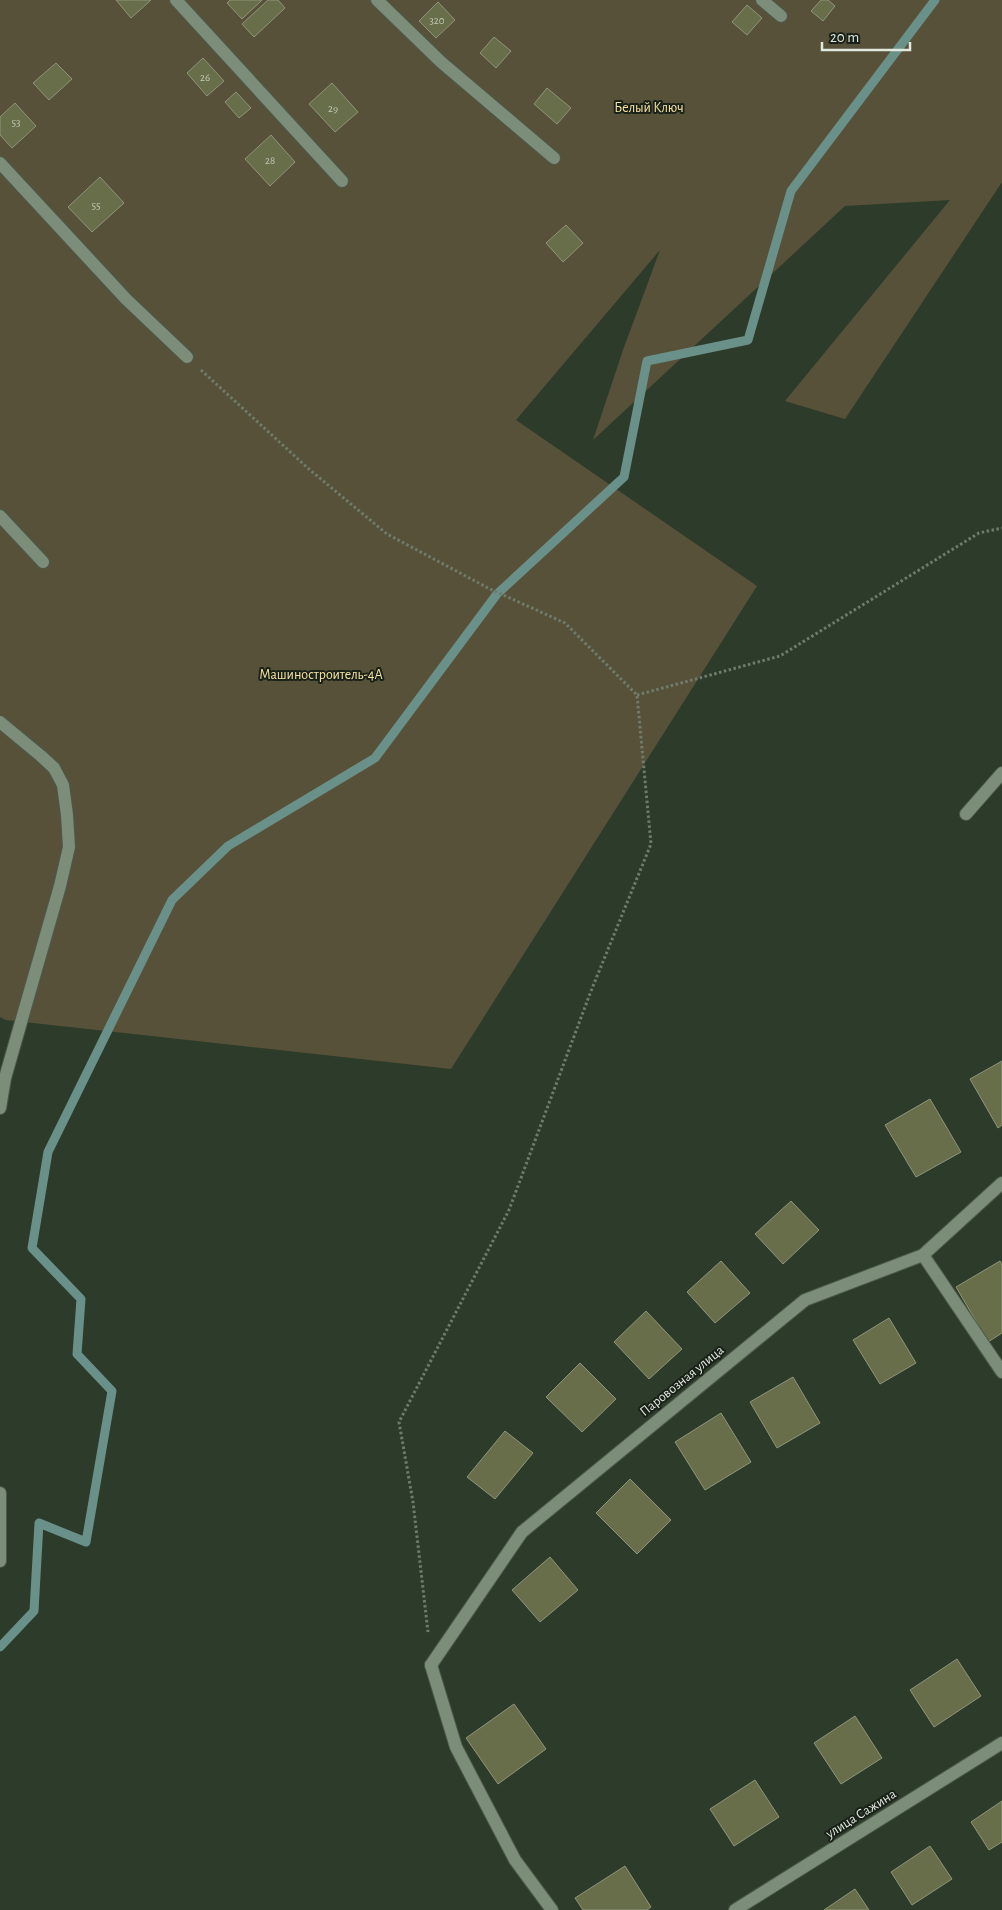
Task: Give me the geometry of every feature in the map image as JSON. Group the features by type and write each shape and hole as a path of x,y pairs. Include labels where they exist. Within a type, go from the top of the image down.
{"street":[{"path":"176,0 342,181"},
{"path":"377,0 441,62 554,158"},
{"path":"762,0 781,16"},
{"path":"0,163 126,299 187,357"},
{"path":"0,516 43,562"},
{"path":"0,722 54,768 62,786 67,815 69,847 60,886 5,1078 0,1108"},
{"path":"966,814 1002,773"},
{"name":"Паровозная улица","path":"431,1665 522,1532 805,1300 923,1255 1002,1183"},
{"path":"923,1255 1002,1372"},
{"path":"0,1493 0,1561"},
{"path":"431,1665 456,1747 515,1860 552,1910"},
{"name":"улица Сажина","path":"735,1910 1002,1743"}],"path":[{"path":"187,357 310,470 387,534 490,589 565,623 637,695 651,844 591,991 509,1210 399,1422 413,1502 431,1665"},
{"path":"637,695 780,656 979,533 1002,528"}],"green space":[{"name":"Машиностроитель-4А","path":"0,0 1002,0 1002,182 845,419 785,401 950,200 845,206 593,440 623,350 660,250 516,420 757,586 451,1069 6,1020 0,1017"}],"building":[{"path":"116,0 151,0 131,18"},
{"path":"230,0 262,0 242,19 227,3"},
{"path":"268,0 278,0 285,8 254,37 242,24"},
{"path":"821,0 828,0 835,6 823,21 811,11"},
{"path":"438,2 455,20 436,38 419,21"},
{"path":"747,5 762,18 747,35 732,22"},
{"path":"494,37 511,51 496,68 480,53"},
{"path":"203,58 224,81 207,96 187,73"},
{"path":"56,63 72,79 49,100 33,83"},
{"path":"332,83 358,112 335,132 309,104"},
{"path":"547,88 571,108 557,124 534,104"},
{"path":"236,92 251,108 239,118 225,102"},
{"path":"15,103 36,126 12,148 0,135 0,117"},
{"path":"271,135 295,162 270,186 245,159"},
{"path":"100,177 124,203 92,232 68,207"},
{"path":"566,225 583,243 563,262 546,243"},
{"path":"1002,1061 1002,1125 998,1128 970,1079"},
{"path":"930,1099 961,1152 916,1177 885,1125"},
{"path":"791,1201 819,1230 783,1264 755,1234"},
{"path":"721,1261 750,1293 715,1323 687,1292"},
{"path":"1000,1261 1002,1265 1002,1333 988,1342 956,1287"},
{"path":"646,1311 682,1349 649,1379 614,1342"},
{"path":"889,1318 916,1363 880,1384 853,1340"},
{"path":"580,1363 616,1399 582,1432 546,1397"},
{"path":"793,1377 820,1423 777,1448 750,1402"},
{"path":"721,1413 751,1462 705,1490 675,1442"},
{"path":"505,1431 533,1453 495,1499 467,1477"},
{"path":"630,1479 671,1520 637,1554 596,1513"},
{"path":"550,1557 578,1590 540,1622 512,1590"},
{"path":"957,1659 981,1696 934,1727 910,1690"},
{"path":"514,1704 546,1749 498,1784 466,1738"},
{"path":"855,1716 882,1758 841,1784 814,1743"},
{"path":"755,1780 779,1817 734,1846 710,1809"},
{"path":"1002,1801 1002,1842 989,1850 971,1822"},
{"path":"930,1846 952,1879 912,1905 891,1872"},
{"path":"625,1866 651,1907 647,1910 583,1910 575,1898"},
{"path":"855,1889 869,1910 824,1910"}],"waterway":[{"path":"0,1647 34,1611 39,1523 86,1542 112,1391 77,1354 81,1299 32,1248 48,1152 172,900 228,846 375,758 497,594 624,477 647,361 748,340 791,191 935,0"}],"park label":[{"name":"Белый Ключ","path":"649,108"}]}
